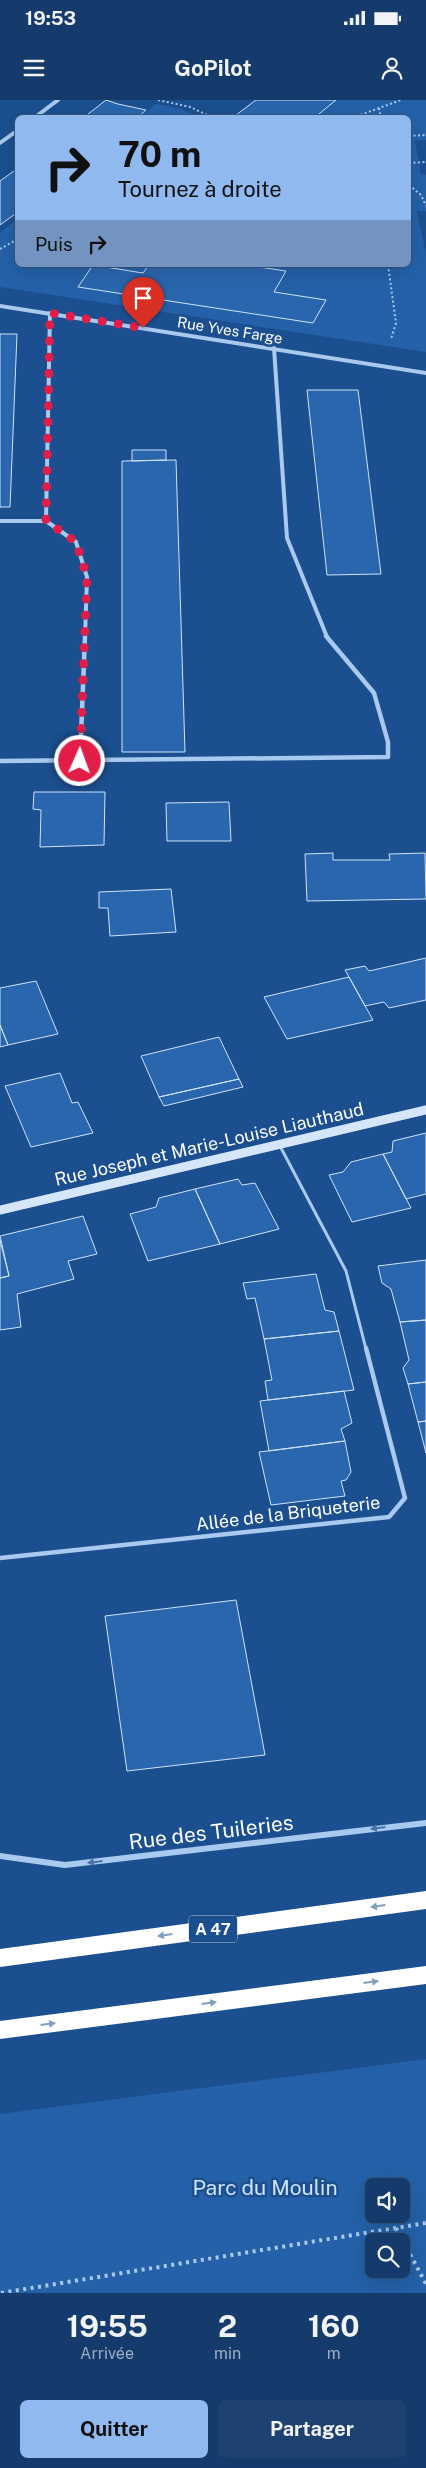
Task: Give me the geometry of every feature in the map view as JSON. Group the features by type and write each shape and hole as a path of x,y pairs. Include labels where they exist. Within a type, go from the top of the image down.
{"highway":[{"name":"A 47","path":"0,1958 426,1900"},
{"path":"0,2030 426,1974"}],"main road":[{"name":"Rue Joseph et Marie-Louise Liauthaud","path":"0,1210 426,1110"}],"street":[{"path":"38,115 58,100"},
{"path":"0,143 15,132"},
{"name":"Rue Yves Farge","path":"0,306 426,372"},
{"path":"46,521 50,313"},
{"path":"0,761 346,759 388,757 388,742 374,693 328,640 287,538 274,348"},
{"path":"0,522 46,521 76,542 87,577 80,761"},
{"name":"Rue des Tuileries","path":"0,1856 65,1866 426,1822"}],"lane":[{"name":"Allée de la Briqueterie","path":"0,1558 389,1517 405,1498 346,1272 279,1144"}],"path":[{"path":"158,100 190,108 207,115"},
{"path":"360,115 393,101 402,100"},
{"path":"379,108 380,115"},
{"path":"411,136 426,135"},
{"path":"411,163 426,162"},
{"path":"411,187 421,195 426,206"},
{"path":"0,249 15,241"},
{"path":"384,366 396,323 388,267"},
{"path":"1,2293 426,2223"},
{"path":"396,2228 426,2284"}],"green space":[{"path":"336,100 426,100 426,140 415,141 421,174 426,175 426,211 417,211 426,253 426,352 0,287 0,233 15,221 15,267 411,267 411,115 317,115"},
{"path":"156,104 178,108 196,115 142,115"},
{"name":"Parc du Moulin","path":"426,2059 426,2293 0,2293 0,2114"}],"building":[{"path":"106,100 146,110 140,115 87,115"},
{"path":"256,100 336,100 318,115 236,115"},
{"path":"15,170 15,214 0,225 0,181"},
{"path":"92,267 106,267 143,273 148,267 259,267 286,271 274,292 326,300 313,323 78,287"},
{"path":"0,334 17,334 10,507 0,507"},
{"path":"307,390 358,390 381,574 327,575"},
{"path":"132,450 166,450 166,460 132,461"},
{"path":"176,460 185,752 122,752 122,461"},
{"path":"34,792 105,792 104,845 40,847 41,810 33,809"},
{"path":"229,802 231,841 167,841 166,803"},
{"path":"333,853 333,860 390,860 389,854 425,853 426,899 307,901 305,854"},
{"path":"171,889 176,932 110,936 108,908 99,908 99,892"},
{"path":"426,958 426,1000 389,1008 384,1002 365,1006 345,970 365,966 369,971"},
{"path":"349,977 373,1020 287,1039 264,997"},
{"path":"36,981 58,1034 8,1045 0,1025 0,988"},
{"path":"0,1025 8,1045 0,1047"},
{"path":"219,1037 239,1079 159,1097 141,1056"},
{"path":"60,1073 72,1103 78,1102 93,1133 31,1147 5,1086"},
{"path":"239,1079 243,1087 164,1106 159,1097"},
{"path":"426,1133 426,1194 406,1199 383,1154 392,1152 393,1141"},
{"path":"383,1154 411,1208 352,1222 329,1175 343,1172 351,1162"},
{"path":"238,1179 242,1185 255,1183 279,1229 220,1244 195,1189"},
{"path":"195,1189 220,1244 148,1261 130,1214 156,1207 159,1198"},
{"path":"83,1216 97,1254 68,1261 74,1279 17,1294 21,1327 0,1330 0,1278 9,1276 0,1236"},
{"path":"0,1240 9,1276 0,1278"},
{"path":"426,1260 426,1320 400,1322 391,1289 382,1283 378,1266"},
{"path":"316,1274 325,1310 334,1312 339,1331 264,1339 255,1298 247,1299 243,1283"},
{"path":"426,1320 426,1382 408,1384 403,1368 409,1360 400,1322"},
{"path":"339,1331 354,1390 268,1400 265,1381 272,1380 264,1339"},
{"path":"426,1382 426,1421 418,1422 408,1384"},
{"path":"344,1391 352,1423 341,1429 345,1441 269,1451 260,1401"},
{"path":"426,1421 426,1453 418,1422"},
{"path":"345,1441 351,1472 346,1480 341,1481 345,1496 271,1505 259,1452"},
{"path":"236,1600 265,1755 127,1771 105,1616"}],"route":[{"path":"80,761 87,577 76,542 46,521 50,313 143,328"}]}
